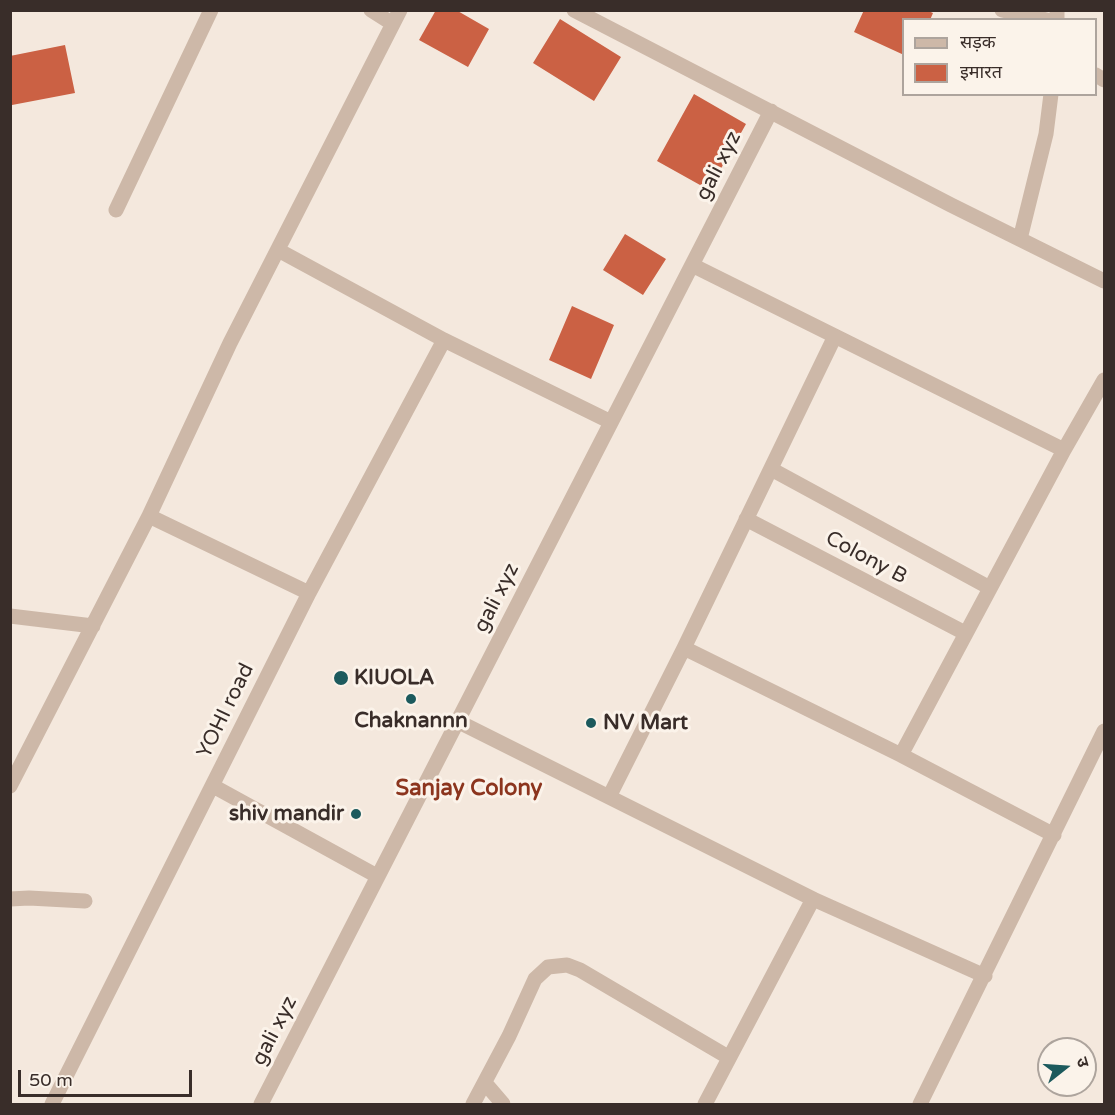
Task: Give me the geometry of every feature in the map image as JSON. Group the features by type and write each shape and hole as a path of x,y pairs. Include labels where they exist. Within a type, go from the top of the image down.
{"street":[{"path":"116,210 211,10"},
{"path":"10,786 149,516 230,344 396,17 371,10"},
{"path":"574,10 1104,281"},
{"path":"1002,10 1038,18"},
{"path":"1020,239 1046,134 1051,96"},
{"name":"gali xyz","path":"261,1104 771,111"},
{"path":"278,250 444,340 611,422"},
{"path":"692,265 1064,450"},
{"path":"609,797 835,336"},
{"name":"YOHI road","path":"52,1104 309,593 444,340"},
{"path":"901,755 1064,450 1104,380"},
{"path":"771,469 990,588"},
{"path":"149,516 309,593"},
{"name":"Colony B","path":"747,519 965,633"},
{"path":"10,615 93,626"},
{"path":"684,648 901,755 1054,835"},
{"path":"457,721 813,899 985,976"},
{"path":"920,1104 1104,731"},
{"path":"213,786 377,876"},
{"path":"10,899 29,897 85,901"},
{"path":"705,1104 813,899"},
{"path":"473,1104 535,979 548,967 567,965 580,970 728,1057"},
{"path":"485,1083 503,1104"}],"building":[{"path":"436,10 456,10 489,29 468,67 419,40"},
{"path":"864,10 926,10 933,13 931,18 902,18 902,54 854,32"},
{"path":"560,19 621,57 594,101 533,63"},
{"path":"65,45 75,93 12,105 10,56"},
{"path":"694,94 746,124 709,190 657,161"},
{"path":"625,234 666,259 643,295 603,270"},
{"path":"572,306 614,325 591,379 549,360"}],"place":[{"name":"KIUOLA","path":"341,678"},
{"name":"Chaknannn","path":"411,699"},
{"name":"NV Mart","path":"591,723"},
{"name":"shiv mandir","path":"356,814"}],"district":[{"name":"Sanjay Colony","path":"469,789"}]}
